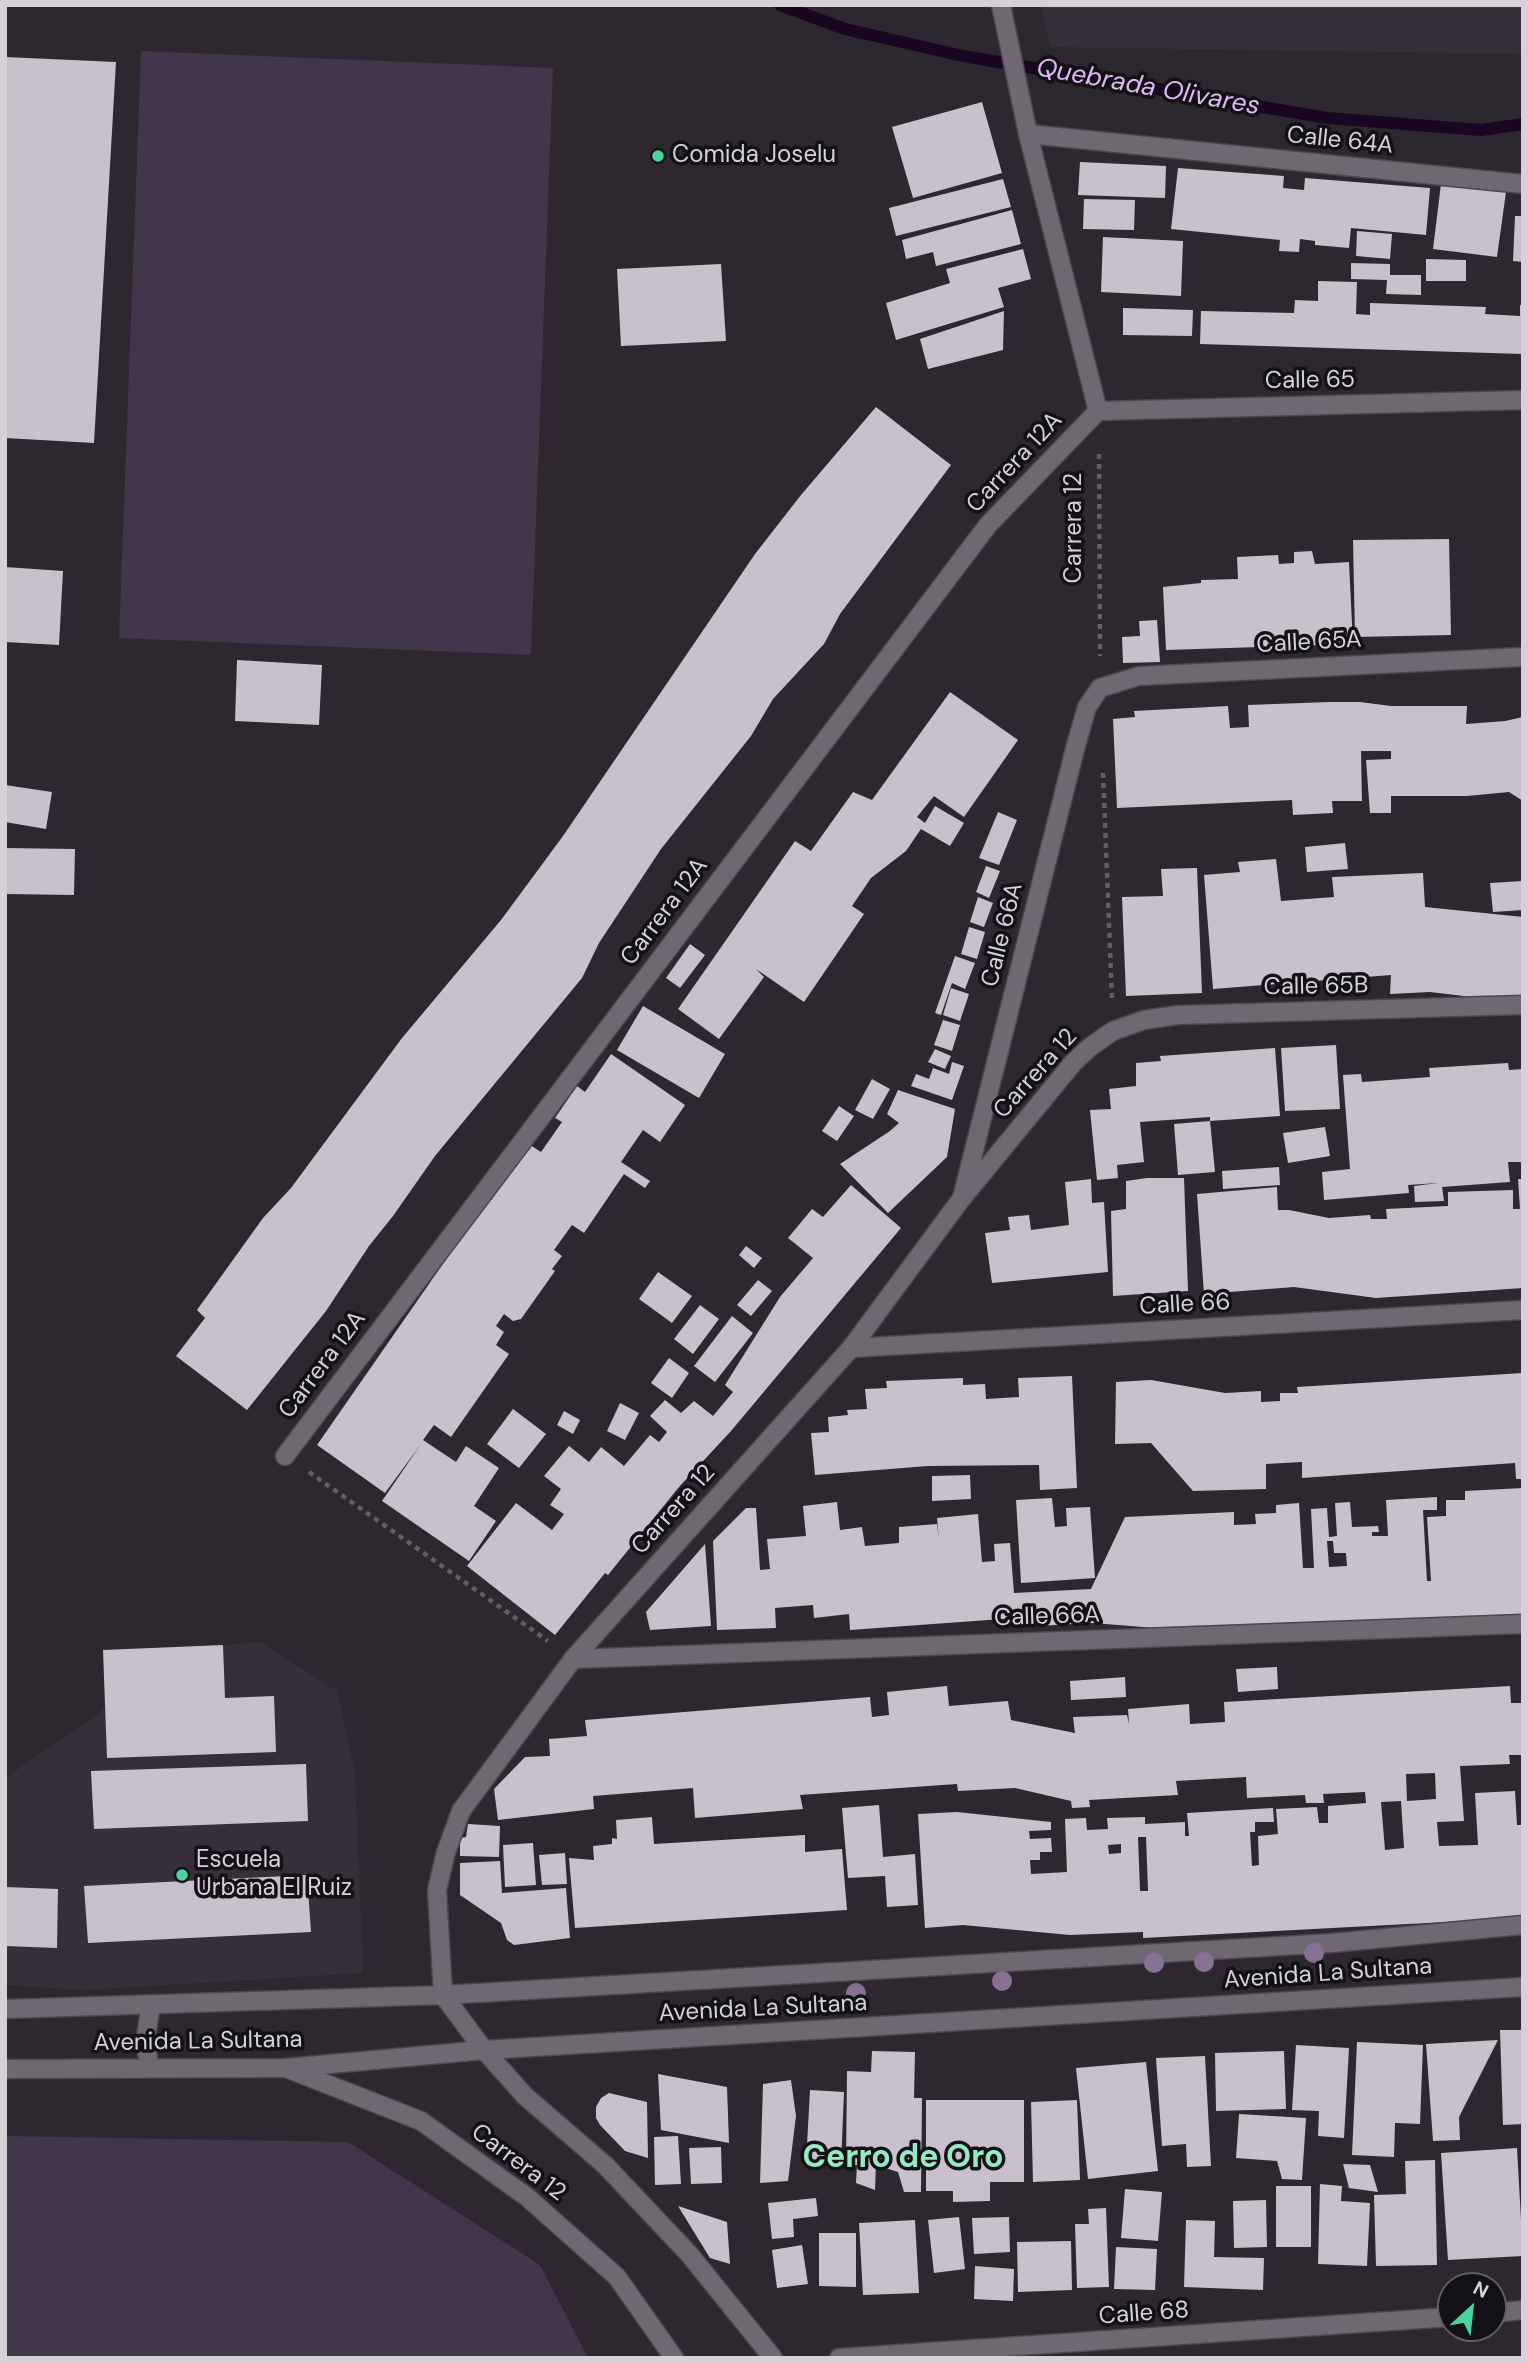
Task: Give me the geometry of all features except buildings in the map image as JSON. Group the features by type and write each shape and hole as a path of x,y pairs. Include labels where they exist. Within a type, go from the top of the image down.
{"street":[{"path":"1002,8 1028,134 1098,411"},
{"name":"Calle 64A","path":"1028,134 1523,184"},
{"name":"Calle 65","path":"1098,411 1523,400"},
{"name":"Carrera 12A","path":"285,1456 988,525 1098,411"},
{"name":"Calle 65A","path":"1100,688 1139,676 1523,657"},
{"name":"Calle 66A","path":"962,1198 1076,745 1087,707 1100,688"},
{"name":"Calle 65B","path":"1113,1031 1143,1020 1178,1015 1523,1004"},
{"name":"Carrera 12","path":"443,1995 437,1890 446,1852 461,1811 573,1659 851,1348 962,1198 1073,1063 1113,1031"},
{"name":"Calle 66","path":"851,1348 1523,1310"},
{"name":"Calle 66A","path":"573,1659 1523,1624"},
{"name":"Avenida La Sultana","path":"5,2009 443,1995 1281,1946 1523,1925"},
{"name":"Avenida La Sultana","path":"5,2069 286,2068 484,2050 1523,1987"},
{"path":"443,1995 484,2050 525,2095 605,2165 689,2254 773,2358"},
{"path":"150,2068 145,2042 151,2005"},
{"name":"Carrera 12","path":"286,2068 421,2121 527,2197 617,2277 674,2358"},
{"name":"Calle 68","path":"839,2358 1437,2318"}],"path":[{"name":"Carrera 12","path":"1098,411 1100,688"},
{"name":"Carrera 12","path":"1103,770 1113,1031"},
{"path":"285,1456 573,1659"}],"shaded area":[{"path":"1040,5 1523,5 1523,54 1051,47"},
{"path":"141,51 553,68 531,655 119,638"},
{"name":"Escuela Urbana El Ruiz","path":"260,1642 337,1691 355,1773 363,1973 86,1990 5,1985 5,1778 100,1713 129,1653"},
{"path":"5,2136 348,2142 540,2265 588,2358 5,2358"}],"waterway":[{"name":"Quebrada Olivares","path":"780,5 845,29 963,56 1327,118 1481,130 1523,124"}],"place":[{"name":"Comida Joselu","path":"658,156"},
{"name":"Escuela Urbana El Ruiz","path":"182,1875"}],"district":[{"name":"Cerro de Oro","path":"903,2159"}]}
